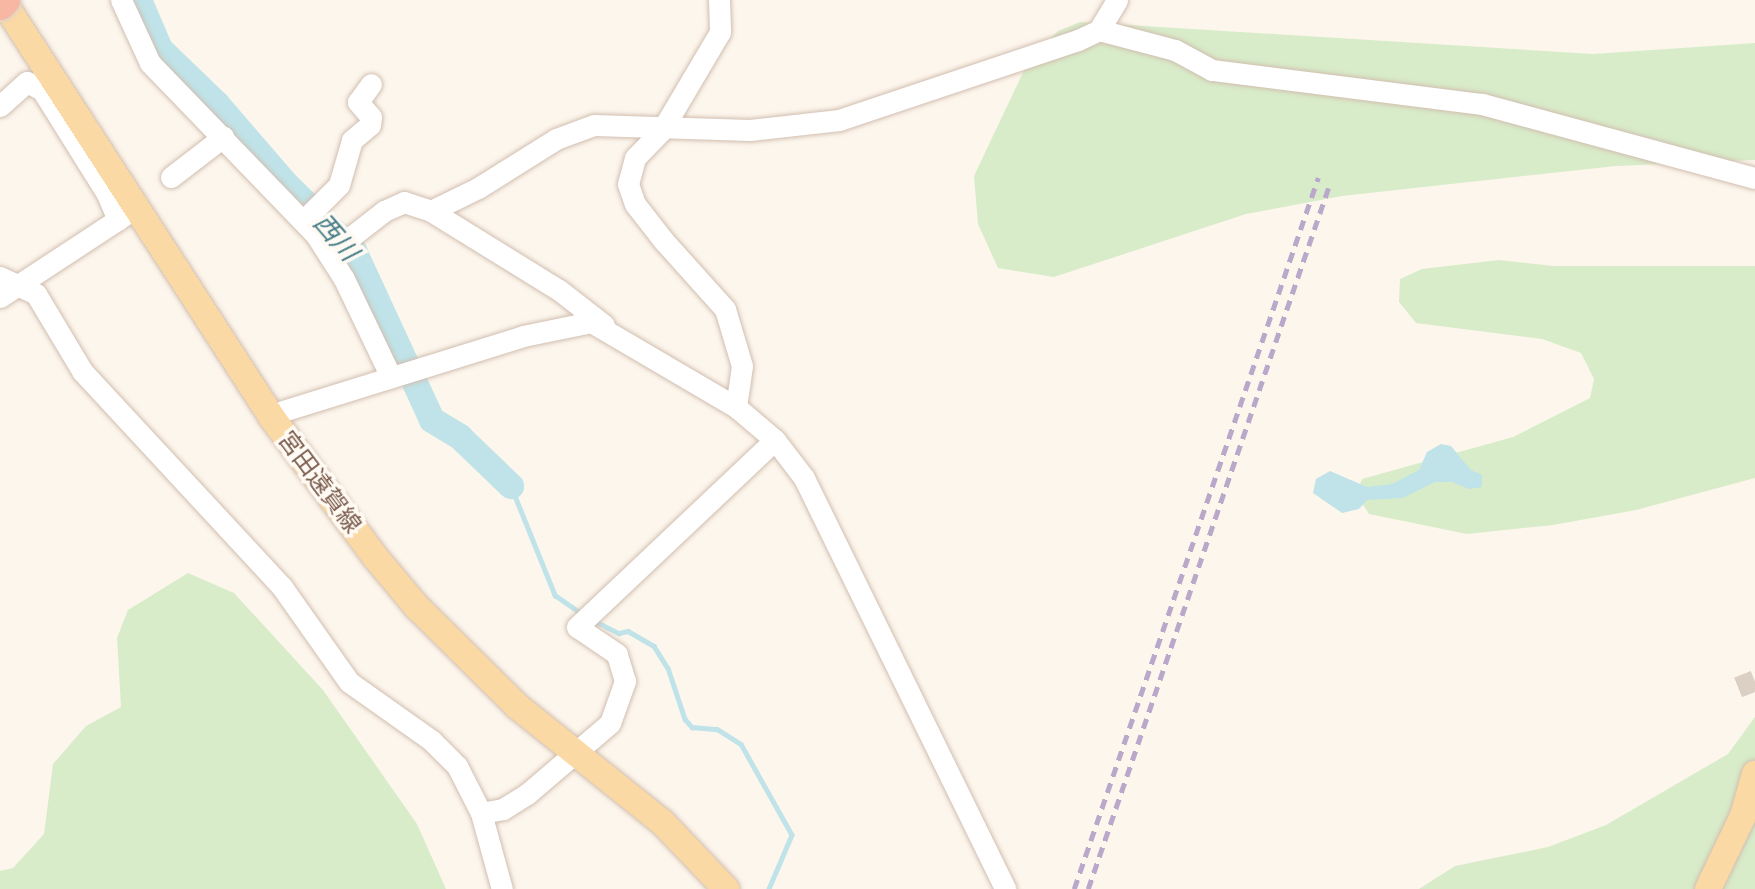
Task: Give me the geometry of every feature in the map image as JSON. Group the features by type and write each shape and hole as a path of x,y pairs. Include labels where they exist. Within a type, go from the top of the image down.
{"main road":[{"name":"宮田遠賀線","path":"2,1 127,214 270,415 417,607 517,706 662,822 726,889"},
{"path":"1708,889 1743,816 1755,774"}],"street":[{"path":"121,0 149,64 304,220 329,254 391,377"},
{"path":"719,0 720,32 662,130 635,158 628,184 649,222 725,309 742,366 736,407"},
{"path":"1099,30 1117,0"},
{"path":"431,211 478,188 556,139 594,125 662,130 750,130 839,120 1099,30 1174,50 1212,70 1482,104 1755,178"},
{"path":"0,106 27,82 43,90 107,194 127,214 6,287"},
{"path":"304,220 339,185 352,140 370,125 371,117 358,102 371,84"},
{"path":"172,177 223,137"},
{"path":"329,254 384,211 404,202 431,211 559,290 612,330 736,407 775,440 818,504 1005,889"},
{"path":"6,287 36,294 82,371 282,587 349,682 431,740 457,766 481,813 502,889"},
{"path":"270,415 568,323 591,321 612,330"},
{"path":"481,813 503,809 519,799 610,723 625,681 617,654 577,627 775,440"}],"green space":[{"path":"1080,22 1593,54 1755,43 1755,160 1616,166 1342,196 1246,214 1054,277 998,268 978,224 974,176 1028,62 1058,31"},
{"path":"1499,260 1553,266 1755,266 1755,478 1636,510 1553,525 1467,534 1369,514 1356,494 1362,479 1513,437 1590,398 1594,379 1581,353 1542,339 1416,323 1399,302 1400,279 1422,269"},
{"path":"188,573 234,593 323,690 417,824 446,889 0,889 0,871 13,868 44,834 53,764 86,726 121,707 117,638 128,610"},
{"path":"1755,717 1755,889 1419,889 1455,866 1548,847 1606,825 1728,754"}],"water":[{"path":"1441,444 1451,446 1471,470 1482,475 1482,487 1469,489 1452,482 1435,482 1403,498 1367,500 1359,509 1342,513 1313,493 1316,479 1330,471 1367,487 1392,484 1419,470 1427,452"}],"waterway":[{"name":"西川","path":"139,0 160,49 217,104 284,182 354,251 432,420 460,437 511,486"},
{"path":"511,486 555,595 582,614"},
{"path":"593,620 619,633 628,631 654,646 668,668 685,719 692,727 717,729 741,744 792,835 769,889"}],"tunnel":[{"path":"1738,687 1755,680"}],"railway":[{"path":"1074,889 1318,178"},
{"path":"1088,889 1329,186"}]}
